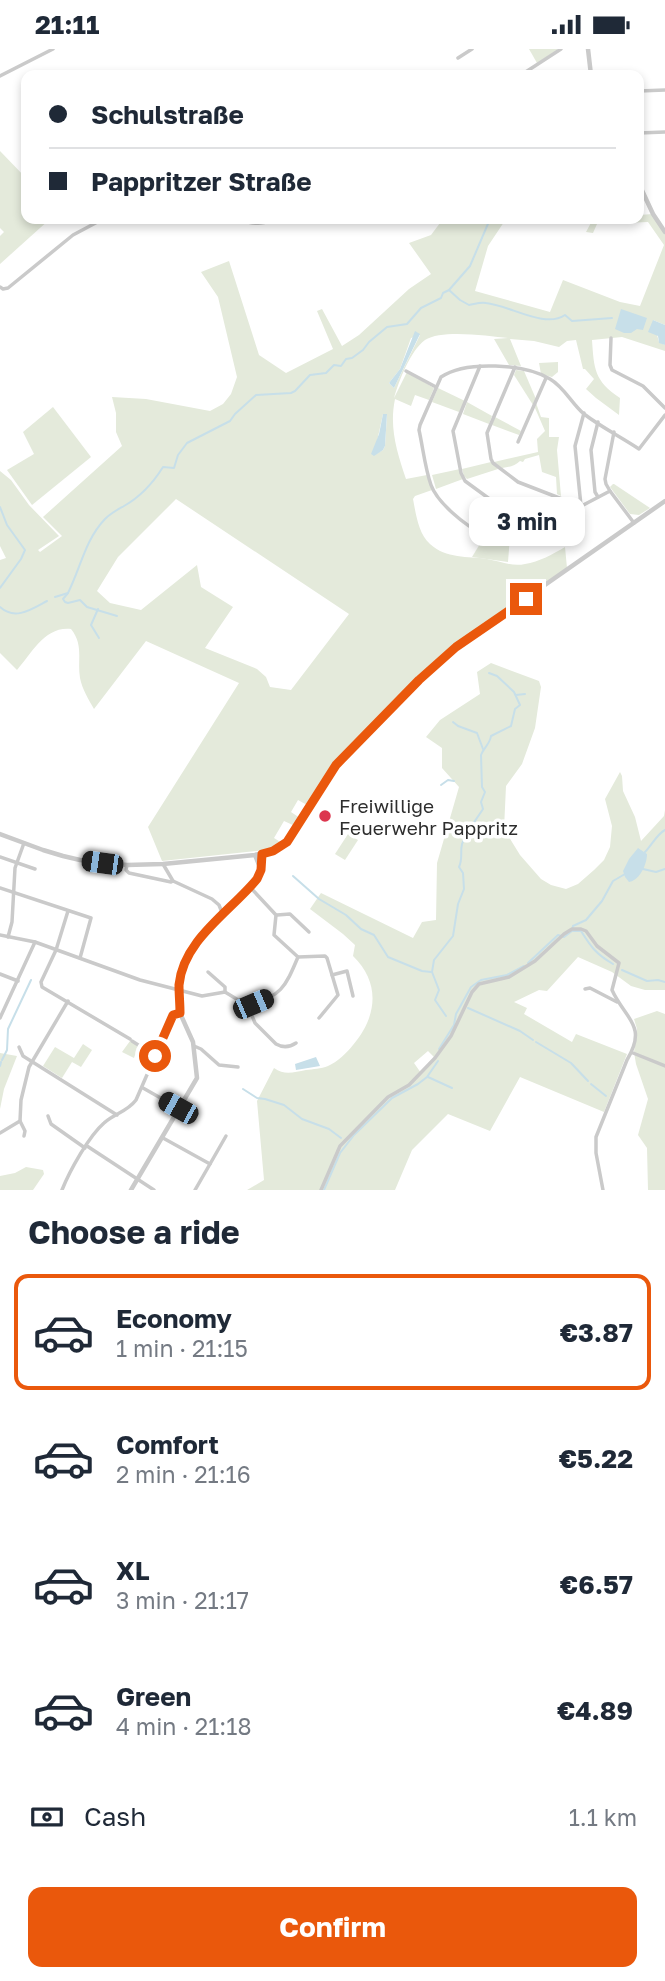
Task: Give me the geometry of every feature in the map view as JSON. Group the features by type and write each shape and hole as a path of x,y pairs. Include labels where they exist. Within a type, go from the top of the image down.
{"street":[{"path":"0,76 52,49"},
{"path":"458,58 472,49"},
{"path":"529,70 561,49"},
{"path":"588,49 590,70"},
{"path":"644,90 665,90"},
{"path":"644,133 665,132"},
{"path":"644,194 665,232"},
{"path":"2,288 8,288 74,235 94,224"},
{"path":"611,338 612,370 643,386 665,408"},
{"path":"480,366 453,431 461,473 465,481 506,511 542,527"},
{"path":"610,491 524,534 482,533 476,530 448,509 433,489 419,431 436,387 444,375 480,366 515,367 552,380 584,413 639,449 665,415"},
{"path":"515,367 487,433 493,463 519,482 581,506"},
{"path":"406,371 436,387"},
{"path":"518,442 546,378"},
{"path":"581,506 575,446 584,413"},
{"path":"597,497 591,450 598,422"},
{"path":"614,432 605,479 610,491 634,523"},
{"path":"0,834 80,860 127,865 163,864 273,851 287,842 336,765 427,672 469,638 665,501"},
{"path":"8,937 15,892 14,876 24,843"},
{"path":"131,1190 197,1078 194,1046 180,1013 179,989 184,966 191,953 250,887 261,870 262,854"},
{"path":"255,855 261,870"},
{"path":"0,857 35,869"},
{"path":"163,864 173,881"},
{"path":"127,865 126,870 129,873 173,881 212,899 219,905 223,915"},
{"path":"250,887 276,915 274,935 298,957 327,958 337,997 319,1018"},
{"path":"0,888 92,918 80,958"},
{"path":"68,911 56,950 41,982 42,987 155,1056"},
{"path":"276,915 290,914 309,933"},
{"path":"321,1190 340,1146 387,1097 409,1085 435,1058 451,1036 474,988 485,982 509,977 535,961 564,934 574,929 586,931 597,946 619,963 611,989 603,995"},
{"path":"0,935 43,944 140,980 202,996 225,992 248,1006 255,1023 280,1047 296,1043"},
{"path":"0,1018 35,942"},
{"path":"32,948 43,944"},
{"path":"248,1006 278,994 298,957"},
{"path":"332,975 347,971 353,996"},
{"path":"208,972 225,987 225,992"},
{"path":"0,974 18,981"},
{"path":"585,989 590,988 619,1003"},
{"path":"603,1190 596,1137 627,1060 633,1053 635,1030 632,1019 611,989"},
{"path":"24,1136 25,1131 20,1121 23,1091 32,1061 68,1001"},
{"path":"62,1190 75,1163 101,1126 131,1107 143,1088 173,1015 180,1013"},
{"path":"194,1046 199,1047 223,1067 239,1067"},
{"path":"19,1048 20,1054 117,1115"},
{"path":"633,1053 665,1066"},
{"path":"143,1088 194,1115"},
{"path":"48,1116 51,1124 155,1190"},
{"path":"0,1133 20,1121"},
{"path":"195,1190 226,1136"},
{"path":"163,1138 210,1164"}],"green space":[{"path":"529,49 557,49 557,50 537,63"},
{"path":"0,151 21,173 21,224 44,224 0,264 0,236 4,232 0,228"},
{"path":"653,214 665,232 665,325 653,320 659,342 665,345 665,351 622,337 592,340 600,380 620,398 619,415 586,389 594,379 583,369 576,340 567,341 559,347 510,339 521,366 509,365 494,339 508,338 465,334 433,337 425,340 415,351 394,398 407,372 434,388 429,400 415,395 411,406 395,399 393,410 393,430 406,479 427,475 432,490 413,499 420,529 430,544 450,555 515,565 535,561 565,547 567,568 477,629 421,675 349,749 307,805 298,800 291,812 300,818 295,826 284,821 274,838 282,843 266,850 162,861 148,827 239,683 146,641 94,709 81,682 79,647 71,629 62,629 46,636 17,670 0,653 0,560 6,558 0,546 0,471 59,536 38,550 40,552 62,536 43,517 122,446 116,432 116,413 112,397 146,399 210,411 223,404 231,394 237,377 218,297 201,272 229,261 259,355 286,373 333,349 317,311 322,309 342,346 359,335 409,289 431,274 409,243 431,235 439,224 503,224 488,246 475,291 550,312 563,280 620,302 640,306 664,245 648,222 644,222 644,215","holes":["420,335 394,388 389,383 400,369 411,338","383,414 387,415 385,446 374,455","176,499 349,614 291,690 270,687 266,677 257,669 205,648 233,607 201,587 197,565 141,610 110,603 97,591 118,557"]},
{"path":"590,224 597,224 593,233 586,232"},
{"path":"558,362 558,372 552,377 541,374 539,363"},
{"path":"516,370 524,371 536,399 533,405 514,375"},
{"path":"438,388 465,401 459,412 432,402"},
{"path":"467,402 492,416 489,424 463,414"},
{"path":"536,403 541,417 549,418 549,437 559,437 557,450 561,496 557,494 556,477 542,472 539,455 505,468 494,462 538,452 537,439 545,431 535,408"},
{"path":"53,407 91,457 32,505 7,470 34,454 23,432"},
{"path":"495,417 521,431 519,435 492,425"},
{"path":"491,462 498,469 467,479 464,476 462,469"},
{"path":"460,469 463,479 436,489 432,475"},
{"path":"613,484 650,508 639,515 630,514 610,487"},
{"path":"556,497 575,507 556,517 557,513 553,511"},
{"path":"486,534 510,536 508,562 472,557"},
{"path":"491,663 539,681 541,687 535,728 522,764 506,786 504,829 520,855 541,879 566,889 578,884 604,860 610,847 612,826 605,799 620,772 623,791 635,817 641,841 664,816 665,810 665,990 645,990 631,986 612,972 578,957 547,991 539,990 514,1002 527,1008 524,1014 572,1042 576,1034 627,1054 604,1112 520,1077 490,1131 448,1114 412,1150 395,1190 247,1190 264,1180 257,1101 274,1068 290,1073 331,1064 353,1045 371,1012 372,989 362,966 353,956 355,945 310,909 321,893 413,938 422,922 436,920 437,863 459,787 442,768 442,748 426,737 440,720 480,694 477,672","holes":["428,1051 435,1058 421,1073 414,1063"]},
{"path":"348,834 358,840 345,860 335,854"},
{"path":"657,1011 665,1014 665,1190 648,1190 647,1148 638,1135 648,1099 636,1064 634,1052 637,1029 634,1019"},
{"path":"130,1041 141,1048 141,1058 135,1055 134,1058 122,1052"},
{"path":"83,1044 92,1050 81,1067 72,1062 62,1078 43,1066 55,1047 74,1058"},
{"path":"0,1053 17,1056 4,1089 0,1109"},
{"path":"26,1167 43,1170 44,1174 33,1190 0,1190 0,1176"}],"water":[{"path":"621,309 647,318 643,330 624,333 615,329"},
{"path":"653,320 665,325 665,345 659,343 658,336 648,332"},
{"path":"415,331 420,334 394,388 389,383 400,369"},
{"path":"383,414 387,414 385,446 374,456 371,454"},
{"path":"638,848 647,854 646,862 640,875 629,882 623,871"},
{"path":"316,1057 320,1066 296,1070 295,1064"}],"waterway":[{"path":"449,290 470,266 488,224"},
{"path":"55,597 68,593 98,527 112,513 141,494 163,467 174,468 178,455 187,443 230,421 256,395 291,393 310,375 326,373 334,365 341,366 346,359 363,350 387,327 407,324 421,308 441,298 443,293 449,290 469,305 495,305 537,318 557,319 565,315 572,321 612,318"},
{"path":"0,507 7,525 25,550 0,588"},
{"path":"68,593 63,599 65,602 80,600 87,607 117,616"},
{"path":"0,607 18,613 47,601"},
{"path":"98,609 91,625 99,638"},
{"path":"446,1016 435,1000 439,990 432,972 434,960 453,936 458,904 464,889 463,873 459,867 462,844 483,809 481,802 485,792 482,787 481,755 491,736 511,726 515,709 520,705 514,692 497,676 489,673"},
{"path":"516,695 525,694"},
{"path":"453,722 477,733 483,749"},
{"path":"441,785 448,780 454,781"},
{"path":"645,852 665,830"},
{"path":"643,869 656,872 665,869"},
{"path":"528,963 558,935 564,937 572,931 573,926 586,920 602,901 613,881 625,874"},
{"path":"293,876 319,899 374,935 388,957 431,972"},
{"path":"573,931 581,931 594,950 613,964"},
{"path":"439,1049 454,1025 456,1014 471,987 481,980 507,975 524,966"},
{"path":"622,970 647,981 665,982"},
{"path":"2,1060 7,1050 8,1029 31,980"},
{"path":"468,1008 520,1031 533,1040"},
{"path":"536,1042 571,1063 588,1081"},
{"path":"324,1190 340,1153 354,1135 392,1098 427,1077 438,1061"},
{"path":"0,1066 1,1062"},
{"path":"428,1077 452,1088"},
{"path":"591,1084 606,1096"},
{"path":"243,1089 257,1098 284,1105 302,1119 329,1129 341,1138"}],"place":[{"name":"Freiwillige Feuerwehr Pappritz","path":"325,816"}],"route":[{"path":"155,1056 173,1015 180,1013 179,984 187,960 202,938 257,879 261,870 262,854 282,847 287,842 336,765 419,680 456,647 526,599"}]}
